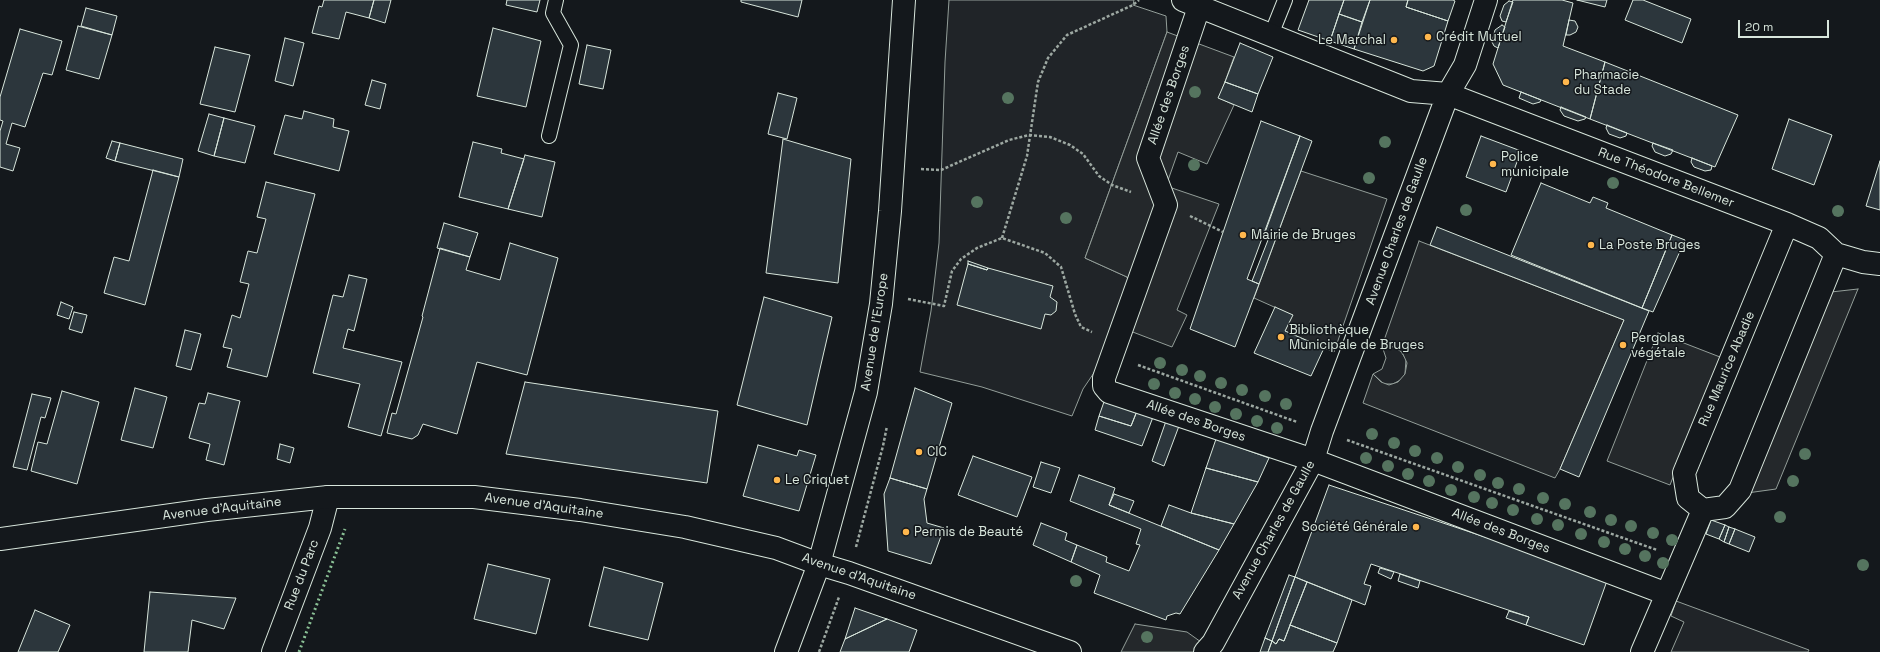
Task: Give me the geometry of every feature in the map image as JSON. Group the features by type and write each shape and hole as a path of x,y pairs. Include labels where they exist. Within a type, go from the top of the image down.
{"street":[{"name":"Avenue de l'Europe","path":"786,652 819,564 866,392 881,304 890,211 904,0"},
{"name":"Avenue Charles de Gaulle","path":"1205,652 1213,643 1313,460 1322,431 1448,94 1465,65 1486,0"},
{"name":"Rue Théodore Bellemer","path":"1191,3 1411,91 1448,94 1787,224 1819,238 1836,254 1862,262 1880,264"},
{"name":"Allée des Borges","path":"1191,3 1148,158 1166,205 1104,378 1104,386 1109,392 1313,460 1667,594"},
{"name":"Rue Maurice Abadie","path":"1703,510 1688,498 1684,473 1787,224"},
{"path":"1642,652 1703,510 1725,507 1740,490 1836,254"},
{"name":"Avenue d'Aquitaine","path":"0,539 206,510 328,497 474,497 580,510 685,527 776,548 1070,652"},
{"name":"Rue du Parc","path":"273,652 320,528 328,497"}],"lane":[{"path":"549,136 571,45 553,13 556,0"},
{"path":"1271,35 1285,0"}],"path":[{"path":"1002,238 1027,156 1038,82 1048,58 1067,35 1133,5 1139,0"},
{"path":"916,169 941,170 1009,140 1029,135 1050,138 1070,145 1083,154 1099,176 1112,185 1166,205 1224,232"},
{"path":"908,299 944,306 952,271 961,259 977,248 1002,238 1045,253 1061,267 1075,314 1081,327 1114,350 1322,431 1682,559"},
{"path":"819,652 849,573"}],"shaded area":[{"path":"949,0 1134,0 1133,5 1166,16 1167,32 1085,258 1127,277 1132,287 1104,358 1083,389 1072,416 982,387 920,372 931,311 939,243 945,62"},
{"path":"1167,32 1234,57 1219,98 1234,105 1207,164 1178,152 1166,186 1219,204 1177,310 1187,315 1172,347 1117,326 1132,286 1127,277 1085,258"},
{"path":"1301,171 1387,199 1334,352 1285,331 1292,315 1254,298"},
{"path":"1419,241 1624,320 1555,478 1363,403 1373,374 1381,382 1389,385 1398,382 1405,374 1407,363 1402,352 1391,346 1382,346"},
{"path":"1858,289 1776,489 1747,493 1831,292"},
{"path":"1658,333 1720,357 1670,485 1607,461"},
{"path":"1382,346 1391,346 1399,349 1406,359 1405,374 1402,379 1393,384 1384,384 1373,374 1382,369 1386,358"},
{"path":"1676,601 1809,650 1808,652 1671,652 1684,622 1671,616"},
{"path":"1135,624 1187,632 1215,652 1121,652"}],"building":[{"path":"324,0 374,0 369,18 346,12 339,39 312,33 319,6 322,7"},
{"path":"374,0 391,0 385,23 369,18"},
{"path":"507,0 540,0 537,12 506,5"},
{"path":"741,0 802,0 798,17 741,2"},
{"path":"1309,0 1344,0 1330,41 1298,30"},
{"path":"1344,0 1370,0 1362,22 1339,14"},
{"path":"1370,0 1408,0 1406,7 1448,21 1434,66 1423,71 1354,49"},
{"path":"1408,0 1455,1 1448,21 1406,7"},
{"path":"1513,0 1562,0 1573,3 1563,46 1605,62 1590,119 1503,85 1493,64"},
{"path":"1577,0 1607,0 1605,7"},
{"path":"1633,0 1643,0 1691,19 1682,43 1625,20"},
{"path":"1509,1 1513,2 1506,22 1502,21 1500,16 1504,5"},
{"path":"86,8 117,16 112,35 81,26"},
{"path":"1339,14 1362,22 1354,49 1330,41"},
{"path":"1569,20 1575,21 1578,27 1576,32 1566,35"},
{"path":"1502,25 1505,27 1498,48 1494,46 1492,42 1495,30"},
{"path":"78,26 112,35 99,79 66,70"},
{"path":"493,28 541,41 526,107 477,96"},
{"path":"20,29 62,41 52,75 43,73 25,127 12,123 6,144 20,148 13,171 0,167 0,131 3,121 0,120 0,97"},
{"path":"285,38 304,43 293,86 275,81"},
{"path":"1240,43 1273,57 1258,94 1225,82"},
{"path":"587,45 611,50 603,89 579,84"},
{"path":"215,47 250,55 235,112 200,104"},
{"path":"1605,62 1738,115 1715,167 1590,119"},
{"path":"372,80 386,84 380,109 365,105"},
{"path":"1225,82 1258,94 1252,112 1218,98"},
{"path":"1521,92 1541,100 1540,102 1533,104 1519,98"},
{"path":"778,93 797,98 787,139 768,134"},
{"path":"1561,107 1586,117 1585,119 1578,121 1564,116 1560,110"},
{"path":"304,111 334,119 333,127 349,131 339,171 274,154 285,115 302,119"},
{"path":"209,114 224,118 214,156 198,151"},
{"path":"224,118 255,126 245,163 214,156"},
{"path":"1789,119 1832,135 1814,185 1772,169"},
{"name":"Mairie de Bruges","path":"1261,121 1300,136 1247,279 1259,284 1235,347 1190,329"},
{"path":"1607,125 1627,133 1626,136 1620,138 1609,134 1606,128"},
{"path":"1300,136 1312,141 1259,284 1252,281 1268,240 1263,238"},
{"name":"Police municipale","path":"1481,136 1521,151 1506,192 1466,177"},
{"path":"783,139 851,159 838,283 766,273"},
{"path":"112,141 120,143 115,161 106,158"},
{"path":"473,142 502,149 501,153 524,159 508,209 459,197"},
{"path":"120,143 183,159 179,177 115,161"},
{"path":"1653,143 1673,150 1671,154 1665,156 1655,152 1652,146"},
{"path":"525,155 555,162 542,217 508,209"},
{"path":"1692,158 1712,166 1711,170 1705,171 1694,167 1691,162"},
{"path":"1880,161 1880,210 1866,206"},
{"path":"153,170 179,177 145,305 104,293 114,257 129,261"},
{"path":"266,182 315,194 267,377 227,367 232,349 223,347 232,315 240,318 249,284 240,282 248,251 257,253 266,219 257,217"},
{"name":"La Poste Bruges","path":"1541,183 1590,203 1593,197 1608,203 1606,208 1672,235 1642,308 1511,255"},
{"path":"444,223 478,233 470,257 437,248"},
{"name":"Pergolas végétale","path":"1437,227 1649,311 1579,477 1560,469 1624,320 1430,245"},
{"path":"1672,235 1685,240 1653,312 1642,308"},
{"path":"510,243 558,258 527,375 477,362 457,434 423,424 418,435 412,439 387,433 392,413 396,414 423,317 422,316 440,248 470,257 466,270 500,280"},
{"path":"968,261 988,268 987,270 968,264"},
{"path":"968,264 1053,286 1050,297 1057,302 1056,311 1051,315 1045,314 1041,329 957,305"},
{"path":"349,275 367,279 354,331 348,329 343,348 402,362 381,436 348,427 360,384 313,373 333,295 343,297"},
{"path":"764,297 832,317 807,425 737,405"},
{"path":"61,302 73,307 69,319 57,315"},
{"name":"Bibliothèque Municipale de Bruges","path":"1275,307 1293,315 1285,331 1324,348 1311,376 1254,353"},
{"path":"74,312 87,315 82,333 69,329"},
{"path":"185,330 201,334 191,370 176,366"},
{"path":"525,382 718,411 707,483 506,454"},
{"path":"135,388 167,397 153,448 121,440"},
{"path":"915,388 952,403 927,489 890,478"},
{"path":"62,391 99,402 77,484 31,471 38,442 47,444"},
{"path":"208,393 240,401 224,465 206,460 210,444 189,438 199,403 205,404"},
{"path":"32,394 51,398 45,418 41,417 27,470 13,467"},
{"path":"1105,399 1137,411 1131,426 1099,416"},
{"path":"1137,411 1153,417 1142,446 1095,430 1099,416 1131,426"},
{"path":"1166,421 1179,426 1164,466 1152,461"},
{"path":"1216,439 1269,458 1258,482 1206,468"},
{"path":"280,444 294,448 290,463 277,459"},
{"path":"758,445 797,456 799,450 816,455 799,511 743,496"},
{"path":"973,456 1032,477 1017,517 958,495"},
{"path":"1041,462 1060,468 1051,493 1033,487"},
{"path":"1206,468 1258,482 1234,524 1191,513"},
{"path":"1079,475 1115,488 1109,505 1219,550 1180,614 1176,613 1167,616 1166,620 1094,593 1100,575 1071,562 1077,545 1107,557 1106,562 1129,571 1140,545 1136,544 1141,529 1070,501"},
{"path":"890,478 927,489 924,499 927,523 944,528 931,564 888,551 884,494"},
{"path":"1329,485 1608,578 1584,645 1526,625 1529,617 1371,564 1364,584 1371,586 1365,605 1295,577"},
{"path":"1114,494 1134,501 1129,513 1109,505"},
{"path":"1169,505 1191,513 1234,524 1219,550 1161,526"},
{"path":"1711,520 1725,525 1719,539 1706,534"},
{"path":"1041,523 1067,533 1065,540 1077,545 1071,562 1033,545"},
{"path":"1725,525 1729,527 1724,542 1719,539"},
{"path":"1729,527 1735,529 1729,544 1724,542"},
{"path":"1735,529 1755,537 1749,552 1729,544"},
{"path":"488,564 550,579 536,634 474,619"},
{"path":"604,567 663,583 648,640 589,626"},
{"path":"1380,568 1394,572 1391,579 1378,573"},
{"path":"1400,574 1420,581 1418,588 1398,581"},
{"path":"1289,575 1295,577 1272,641 1265,638"},
{"path":"1295,577 1307,582 1284,641 1279,639 1276,644 1272,641"},
{"path":"1307,582 1352,600 1337,643 1290,625"},
{"path":"150,592 236,598 224,629 192,620 188,652 144,652"},
{"path":"855,608 881,617 887,619 845,639"},
{"path":"35,610 70,625 58,652 18,652"},
{"path":"1509,611 1529,617 1526,625 1506,618"},
{"path":"887,619 917,630 909,652 840,652 845,639"},
{"path":"1290,625 1337,643 1333,652 1268,652 1272,641 1276,644 1279,639 1284,641"},
{"path":"1265,638 1272,641 1268,652 1260,652"}],"hedge":[{"path":"299,652 345,529"}],"place":[{"name":"Crédit Mutuel","path":"1428,37"},
{"name":"Le Marchal","path":"1394,40"},
{"name":"Pharmacie du Stade","path":"1566,82"},
{"name":"Police municipale","path":"1493,164"},
{"name":"Mairie de Bruges","path":"1243,235"},
{"name":"La Poste Bruges","path":"1591,245"},
{"name":"Bibliothèque Municipale de Bruges","path":"1281,337"},
{"name":"Pergolas végétale","path":"1623,345"},
{"name":"CIC","path":"919,452"},
{"name":"Le Criquet","path":"777,480"},
{"name":"Société Générale","path":"1416,527"},
{"name":"Permis de Beauté","path":"906,532"}]}
